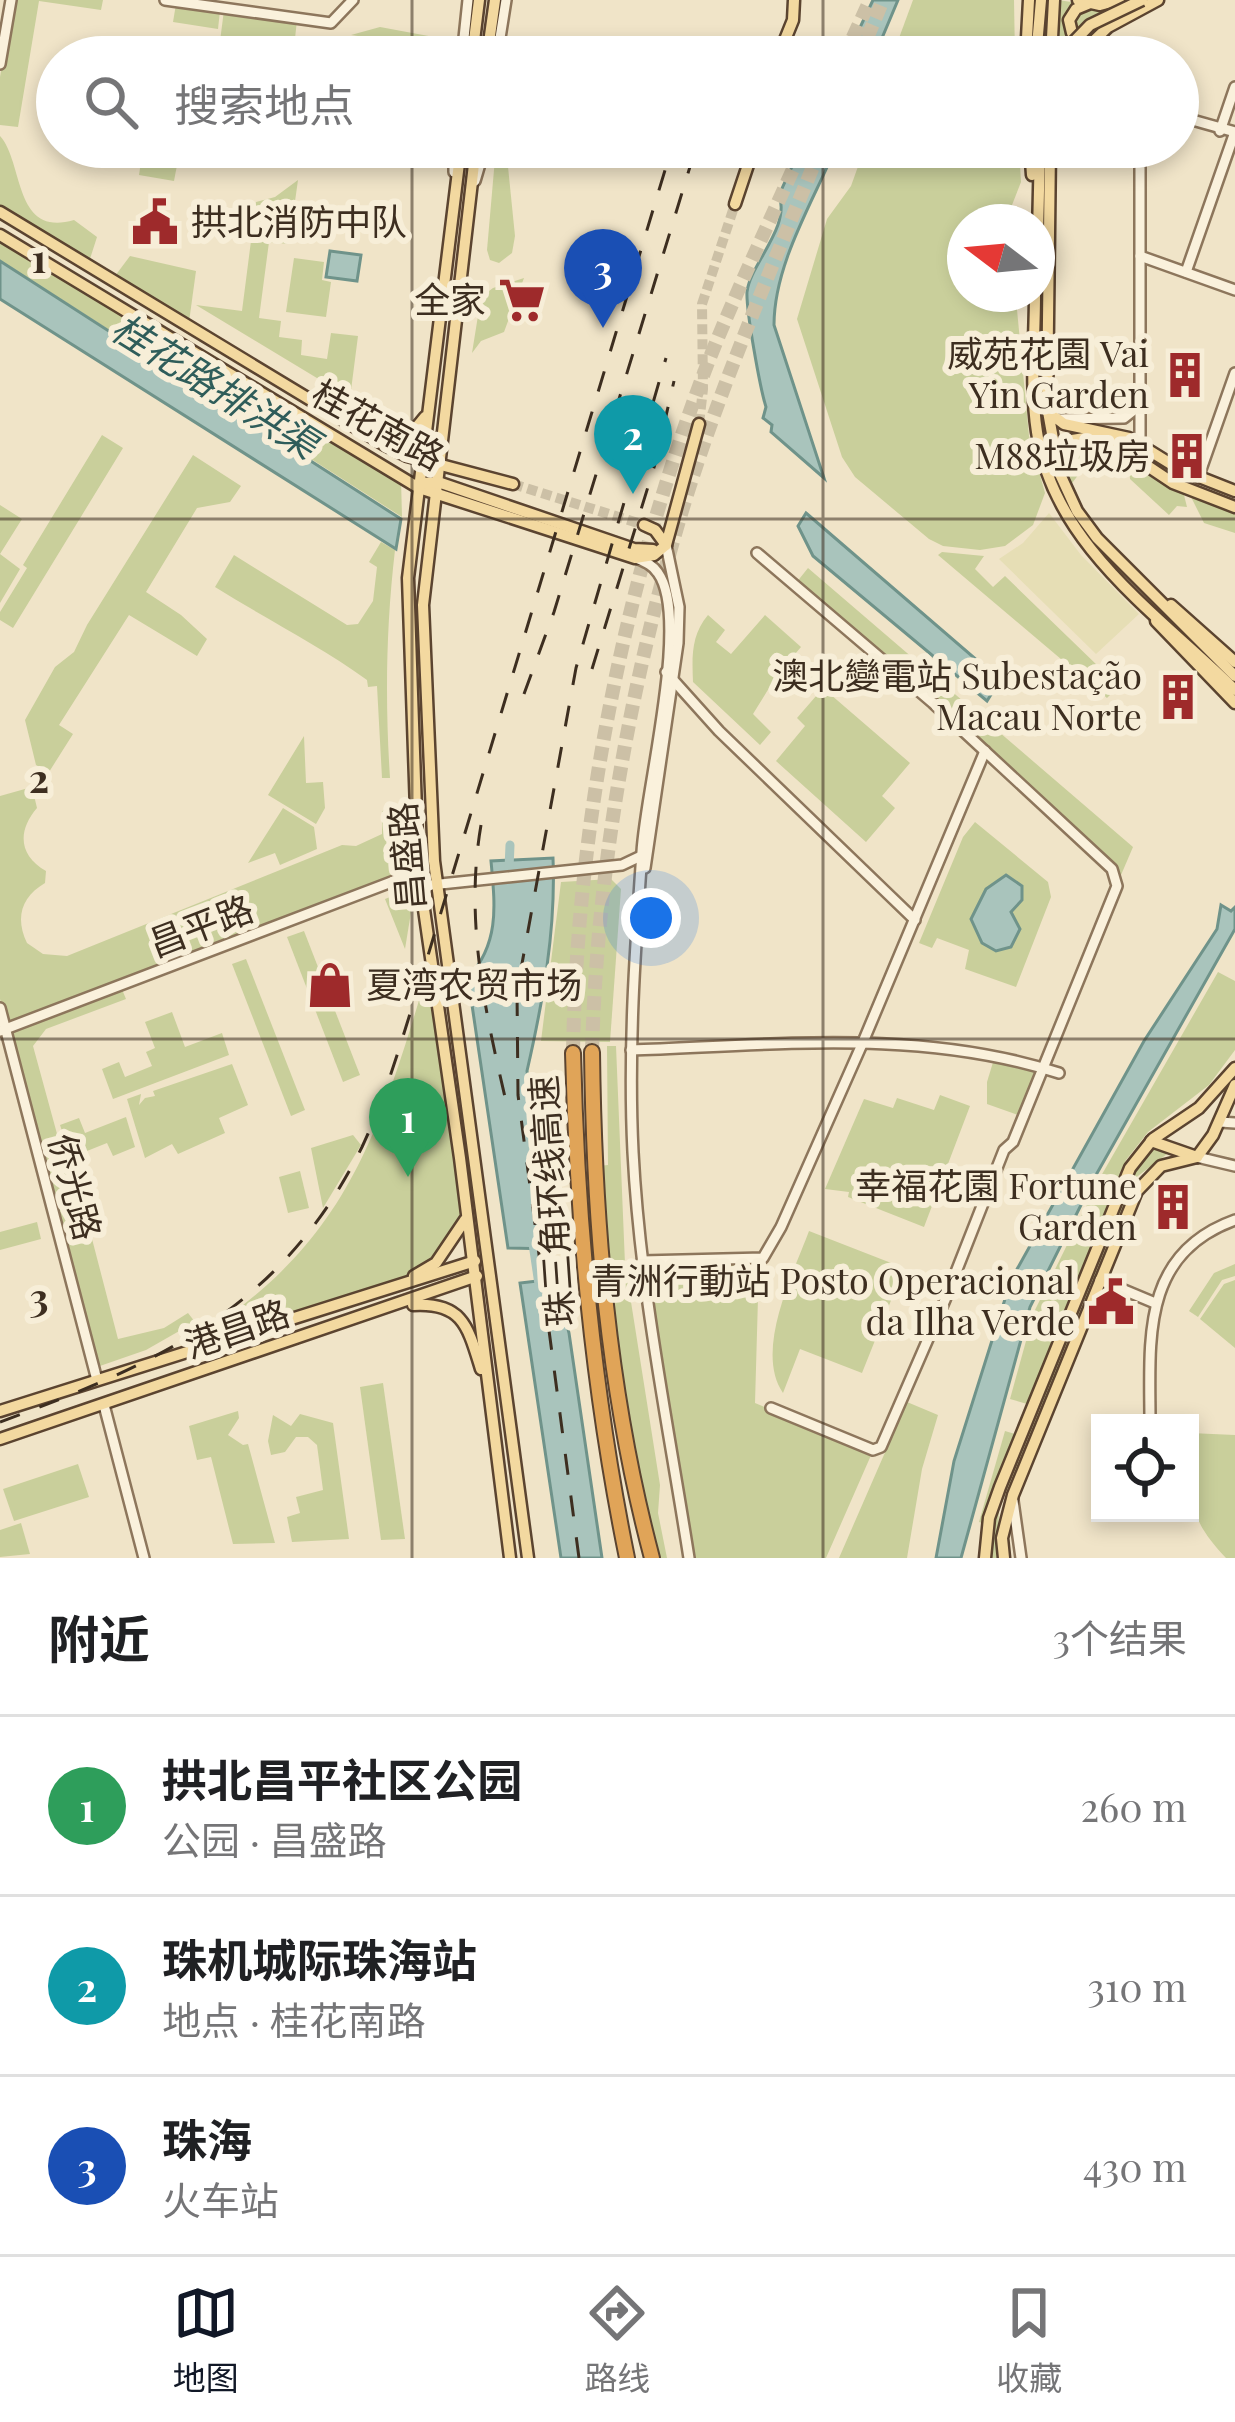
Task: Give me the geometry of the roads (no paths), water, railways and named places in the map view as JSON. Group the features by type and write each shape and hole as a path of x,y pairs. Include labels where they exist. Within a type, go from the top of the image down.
{"highway":[{"name":"珠三角环线高速","path":"592,1052 597,1198 610,1347 627,1466 652,1558"},
{"name":"珠三角环线高速","path":"573,1053 576,1196 586,1296 609,1468 627,1558"}],"main road":[{"path":"475,36 479,0"},
{"path":"490,36 495,0"},
{"path":"787,36 794,0"},
{"path":"1027,36 1029,0"},
{"path":"1038,36 1041,0"},
{"path":"1054,0 1055,36"},
{"path":"1076,36 1069,28 1073,12 1083,2 1119,0"},
{"path":"1077,36 1142,0"},
{"path":"1098,36 1158,0"},
{"name":"昌盛路","path":"456,168 408,578 417,853 427,885 492,1271 528,1558"},
{"name":"昌盛路","path":"473,168 424,588 435,868 427,885 510,1558"},
{"path":"735,204 747,168"},
{"path":"1032,168 1032,204"},
{"path":"1035,168 1036,204"},
{"path":"1050,168 1055,458 1086,525 1140,591 1172,642 1235,703"},
{"name":"桂花南路","path":"0,212 378,440 422,460 512,484"},
{"name":"桂花南路","path":"0,235 419,488 437,487 635,558"},
{"path":"1035,312 1035,415 1048,476 1076,532 1235,676"},
{"path":"378,440 411,434 423,424 429,406"},
{"path":"1051,415 1107,430 1198,478 1235,491"},
{"path":"635,558 649,557 666,545 700,424"},
{"path":"1055,458 1070,441 1100,439 1166,479 1235,507"},
{"path":"1166,479 1198,478"},
{"path":"437,487 634,549 648,551 666,545"},
{"path":"666,545 645,526 661,529 673,520"},
{"path":"1140,591 1193,621 1235,662"},
{"path":"1188,637 1235,689"},
{"path":"985,1558 989,1518 1000,1487 1130,1168 1235,1068"},
{"path":"1004,1558 1004,1524 1013,1495 1139,1187 1169,1162 1197,1157 1235,1085"},
{"path":"1193,1112 1203,1125 1218,1124"},
{"path":"1157,1141 1197,1157"},
{"path":"1157,1141 1170,1151 1169,1162"},
{"path":"392,1287 436,1264 466,1217"},
{"name":"港昌路","path":"0,1411 489,1256"},
{"name":"港昌路","path":"0,1439 492,1271"},
{"path":"398,1306 435,1304 451,1310 466,1324 491,1403"}],"street":[{"path":"0,64 10,0"},
{"path":"164,0 331,22 352,0"},
{"path":"465,36 469,0"},
{"path":"500,36 506,0"},
{"path":"1220,130 1235,87"},
{"path":"1186,272 1235,132 1199,123"},
{"path":"470,197 479,168"},
{"path":"1140,168 1140,444"},
{"path":"1140,256 1235,290"},
{"path":"1198,478 1235,373"},
{"path":"1051,415 1127,417 1137,410 1140,400"},
{"path":"666,545 679,607 640,885 631,1050 633,1148 642,1261 689,1558"},
{"path":"757,553 985,751 1112,869 1117,886 881,1448 873,1450 771,1408"},
{"path":"635,558 655,569 665,586 671,624 670,676 719,731 915,920"},
{"path":"642,1261 763,1258 863,1042 985,751"},
{"path":"394,881 414,868 417,853"},
{"path":"394,881 456,883 622,865 645,855"},
{"path":"622,865 633,871 640,885"},
{"path":"435,868 443,879 456,883"},
{"name":"昌平路","path":"3,1030 394,881"},
{"name":"侨光路","path":"0,1008 97,1380"},
{"path":"631,1050 929,1044 1059,1073"},
{"path":"1213,1162 1218,1124 1235,1123"},
{"path":"1197,1157 1235,1166"},
{"path":"1150,1414 1150,1324 1155,1303 1183,1253 1215,1227 1235,1220"},
{"path":"1100,1280 1155,1303"},
{"path":"104,1405 144,1558"},
{"path":"1013,1495 1021,1558"}],"water":[{"path":"873,0 898,0 883,36 856,36"},
{"path":"791,168 826,168 780,279 774,325 824,478 771,432 772,425 763,418 766,407 747,292 779,220 779,195"},
{"path":"330,251 361,255 357,281 326,277"},
{"path":"0,261 401,519 396,549 0,299"},
{"path":"806,513 1000,680 987,701 813,556 798,526"},
{"path":"553,858 547,965 527,1071 553,1249 508,1248 468,978 490,937 494,908 491,861"},
{"path":"1006,875 1022,886 1022,900 1011,912 1020,929 1011,947 996,951 982,943 971,919 986,889"},
{"path":"1221,905 1231,911 1235,907 1235,929 1096,1175 1030,1307 961,1558 936,1558 954,1461 1011,1280 1144,1041 1217,929"},
{"path":"555,1279 569,1333 602,1558 561,1558 520,1283"}],"waterway":[{"name":"桂花路排洪渠","path":"509,868 510,845"},
{"name":"桂花路排洪渠","path":"532,1237 540,1291"}],"tunnel":[{"path":"854,36 870,0"},
{"path":"868,36 883,0"},
{"path":"573,1053 584,878 595,790 629,617 707,365 794,168"},
{"path":"592,1052 601,916 619,780 662,580 712,421 812,168"},
{"path":"699,424 702,304 735,204"},
{"path":"513,484 644,525"}],"railway":[{"path":"699,36 701,31"},
{"path":"0,1422 113,1377 211,1323 294,1250 330,1203 362,1147 420,982 666,168"},
{"path":"524,694 554,612 690,168"},
{"path":"579,1558 518,1095 517,991 576,668 666,358"},
{"path":"592,669 655,464 674,381"},
{"path":"481,825 476,928 484,996 505,1097"}],"place":[{"name":"拱北消防中队","path":"155,222"},
{"name":"全家","path":"522,300"},
{"name":"珠海","path":"603,328"},
{"name":"威苑花園 Vai Yin Garden","path":"1185,375"},
{"name":"M88垃圾房","path":"1187,456"},
{"name":"珠机城际珠海站","path":"633,494"},
{"name":"澳北變電站 Subestação Macau Norte","path":"1178,697"},
{"name":"夏湾农贸市场","path":"330,985"},
{"name":"拱北昌平社区公园","path":"408,1177"},
{"name":"幸福花園 Fortune Garden","path":"1173,1207"},
{"name":"青洲行動站 Posto Operacional da Ilha Verde","path":"1111,1302"}]}
